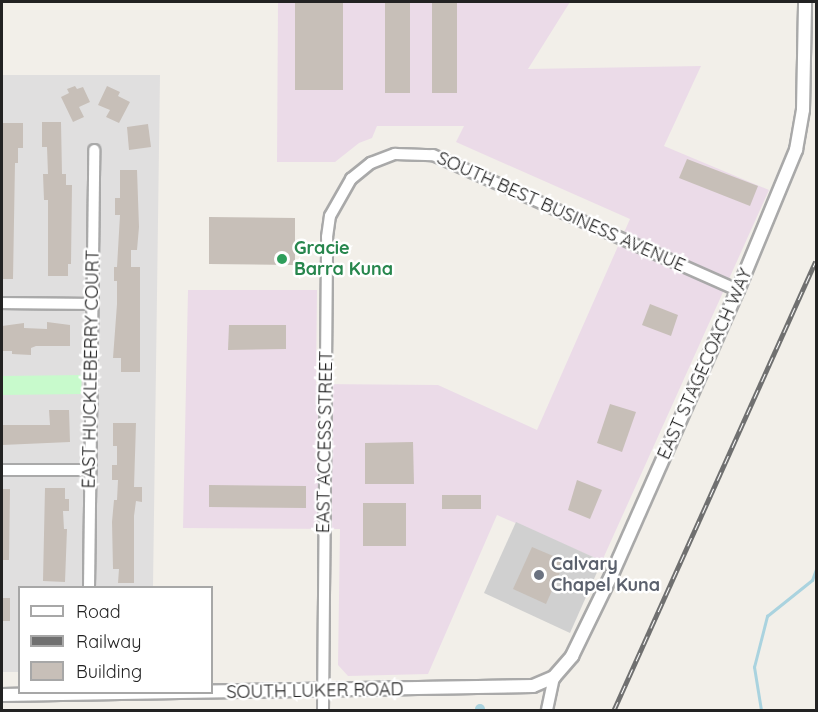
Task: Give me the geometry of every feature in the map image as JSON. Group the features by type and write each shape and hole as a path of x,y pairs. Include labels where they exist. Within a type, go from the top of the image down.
{"street":[{"name":"EAST STAGECOACH WAY","path":"547,711 554,677 572,656 586,629 738,290 796,150 801,130 804,2"},
{"name":"EAST HUCKLEBERRY COURT","path":"89,586 94,150"},
{"name":"SOUTH BEST BUSINESS AVENUE","path":"351,179 371,163 395,154 433,155 738,290"},
{"name":"EAST ACCESS STREET","path":"322,711 327,237 330,216 351,179"},
{"path":"2,303 91,304"},
{"path":"2,470 90,470"},
{"name":"SOUTH LUKER ROAD","path":"213,692 533,686 554,677"},
{"name":"SOUTH LUKER ROAD","path":"2,695 66,694"}],"shaded area":[{"path":"278,2 570,2 528,69 701,66 664,146 769,190 602,561 497,515 428,674 348,676 338,665 340,529 183,528 188,290 317,290 316,384 438,385 537,430 630,219 456,142 464,126 377,126 372,138 359,143 335,162 277,162"},
{"path":"2,75 160,75 153,586 18,586 18,672 2,672"},
{"path":"516,522 602,561 570,633 484,593"}],"green space":[{"path":"82,375 81,394 2,395 2,376"}],"building":[{"path":"295,2 343,2 343,90 295,90"},
{"path":"385,2 410,2 410,93 385,93"},
{"path":"432,2 457,2 457,93 432,93"},
{"path":"75,86 77,89 83,87 90,102 79,107 84,117 73,122 61,97 69,93 67,89"},
{"path":"107,86 120,92 118,96 130,102 119,123 106,117 110,110 98,105"},
{"path":"42,122 61,122 62,174 66,174 66,185 72,185 71,264 68,264 68,276 48,276 48,200 44,200 43,174 48,174 47,147 42,147"},
{"path":"3,123 23,123 23,148 18,148 18,163 15,163 13,279 2,279"},
{"path":"148,124 151,147 129,150 127,127"},
{"path":"687,159 758,186 750,206 679,178"},
{"path":"120,170 137,170 139,227 137,250 131,250 131,267 140,267 140,372 121,372 121,358 113,358 117,304 117,281 114,281 114,267 117,267 120,215 115,215 115,198 120,198"},
{"path":"209,217 295,218 295,265 209,264"},
{"path":"650,304 678,315 671,336 642,325"},
{"path":"47,322 70,325 70,346 36,346 31,348 31,355 2,351 2,326 24,323 24,328 47,329"},
{"path":"229,325 286,325 286,349 228,350"},
{"path":"610,404 636,412 622,452 597,443"},
{"path":"49,410 69,410 70,442 2,445 2,425 50,425"},
{"path":"113,423 136,423 134,487 142,487 142,502 136,501 134,516 134,583 118,583 119,569 113,569 112,522 114,500 117,500 118,480 112,480 112,465 117,465 117,446 113,446"},
{"path":"413,442 414,484 365,484 365,443"},
{"path":"577,480 602,490 590,519 568,510"},
{"path":"209,485 306,486 306,508 209,507"},
{"path":"45,488 65,488 65,499 69,499 69,511 63,511 64,529 67,529 65,582 43,581"},
{"path":"2,489 10,489 9,560 2,560"},
{"path":"442,495 481,495 481,509 442,509"},
{"path":"363,503 406,503 406,546 363,546"},
{"name":"Calvary Chapel Kuna","path":"532,547 565,561 546,604 513,589"},
{"path":"2,598 10,598 10,621 2,621"}],"waterway":[{"path":"761,710 754,667 767,616 812,580 816,569"}],"railway":[{"path":"614,710 816,261"}],"place":[{"name":"Gracie Barra Kuna","path":"282,259"},
{"name":"Calvary Chapel Kuna","path":"539,575"}]}
